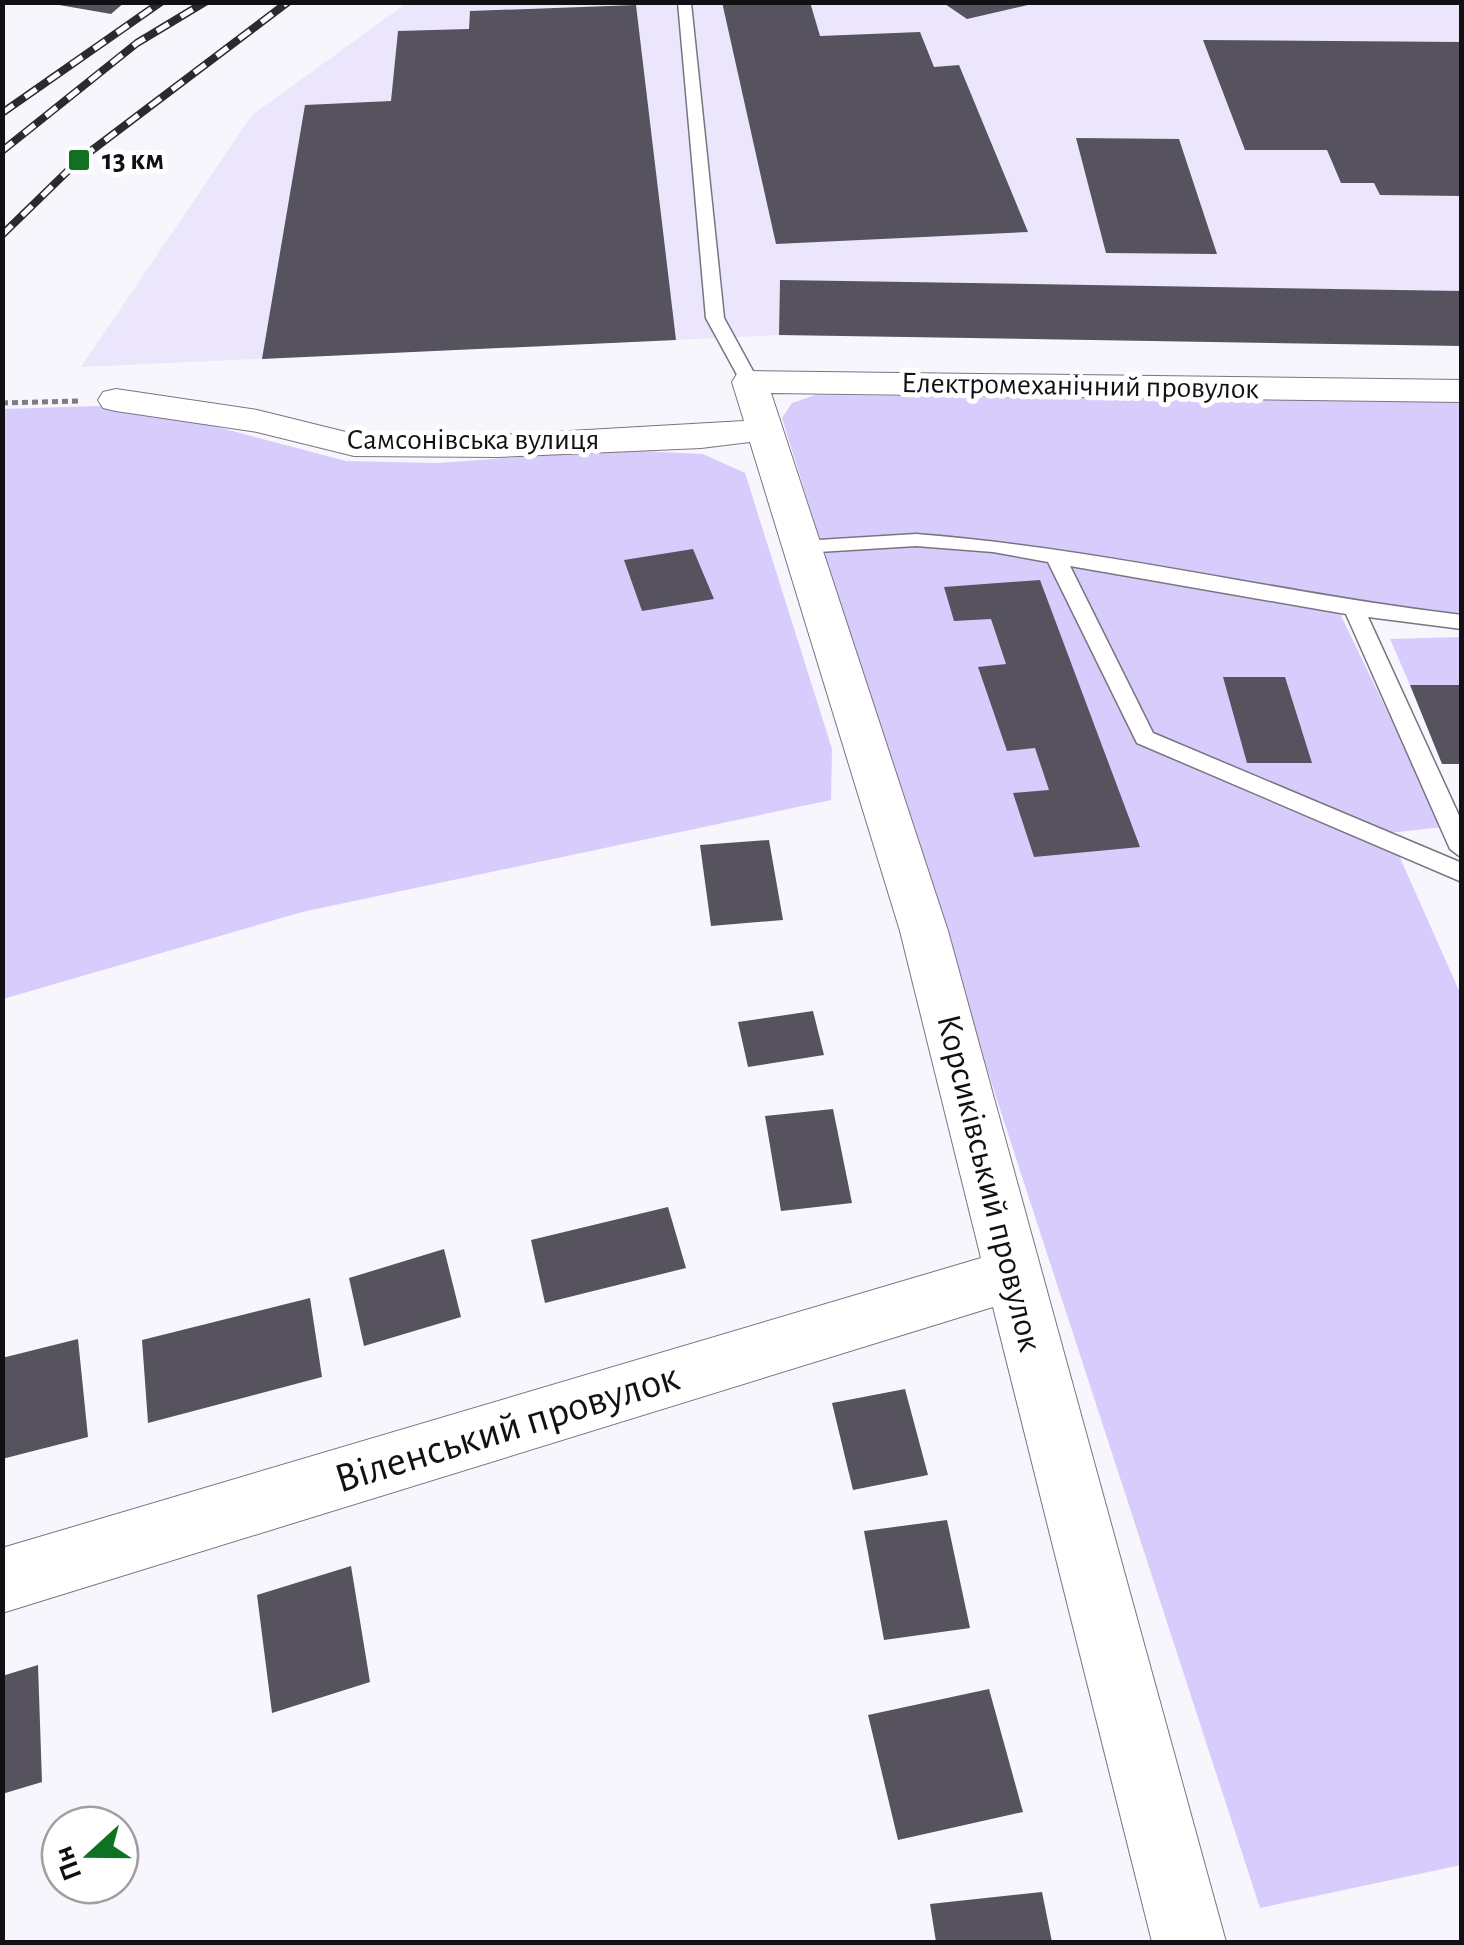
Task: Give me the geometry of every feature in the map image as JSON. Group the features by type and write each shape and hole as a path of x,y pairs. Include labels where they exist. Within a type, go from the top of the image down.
{"street":[{"name":"Електромеханічний провулок","path":"750,382 1462,391"},
{"path":"750,382 766,430"},
{"name":"Самсонівська вулиця","path":"116,400 257,421 354,444 498,446 702,437 766,430"},
{"name":"Корсиківський провулок","path":"766,430 924,931 1189,1942"},
{"name":"Віленський провулок","path":"2,1581 1012,1275"}],"lane":[{"path":"684,3 715,318 750,382"},
{"path":"802,547 916,540 993,546 1354,608 1462,622"},
{"path":"1056,557 1145,738 1462,873"},
{"path":"1354,608 1462,848"}],"path":[{"path":"2,403 116,400"}],"shaded area":[{"path":"407,3 1461,3 1461,346 779,335 81,367 252,115"},
{"path":"815,395 1461,401 1461,617 1333,599 1443,827 1389,833 1461,995 1461,1865 1260,1908 931,897 782,418 792,403"},
{"path":"99,406 168,414 346,461 438,463 618,450 703,454 745,473 832,749 831,800 302,912 3,999 2,409"},
{"path":"1461,637 1461,685 1410,685 1390,639"}],"building":[{"path":"42,2 125,2 111,14"},
{"path":"722,2 810,2 820,36 920,32 934,67 959,65 1028,232 776,244"},
{"path":"942,2 1031,2 1032,4 967,19"},
{"path":"636,5 676,340 262,359 305,105 391,101 398,31 469,29 470,11"},
{"path":"1203,40 1462,42 1462,196 1380,195 1374,183 1341,183 1327,150 1245,150"},
{"path":"1076,138 1179,139 1217,254 1106,253"},
{"path":"780,280 1462,291 1462,346 779,335"},
{"path":"693,549 714,599 642,611 624,560"},
{"path":"1040,580 1140,847 1034,857 1013,793 1049,790 1035,748 1007,751 978,667 1006,664 991,619 954,621 944,587"},
{"path":"1223,677 1285,677 1312,763 1247,763"},
{"path":"1410,685 1462,685 1462,764 1442,764"},
{"path":"769,840 783,920 711,926 700,845"},
{"path":"813,1011 824,1055 748,1067 738,1022"},
{"path":"833,1109 852,1203 781,1211 765,1116"},
{"path":"668,1207 686,1268 545,1303 531,1240"},
{"path":"444,1249 461,1317 364,1346 349,1278"},
{"path":"310,1298 322,1377 148,1423 142,1340"},
{"path":"78,1339 88,1437 2,1459 2,1358"},
{"path":"905,1389 928,1475 853,1490 832,1403"},
{"path":"947,1520 970,1628 884,1640 864,1531"},
{"path":"351,1566 370,1682 272,1713 257,1595"},
{"path":"38,1665 42,1782 2,1794 2,1676"},
{"path":"989,1689 1023,1812 898,1840 868,1715"},
{"path":"1042,1892 1052,1942 936,1942 930,1904"}],"railway":[{"path":"2,113 161,2"},
{"path":"2,151 137,43 205,2"},
{"path":"2,235 79,160 288,2"}],"place":[{"name":"13 км","path":"79,160"}]}
